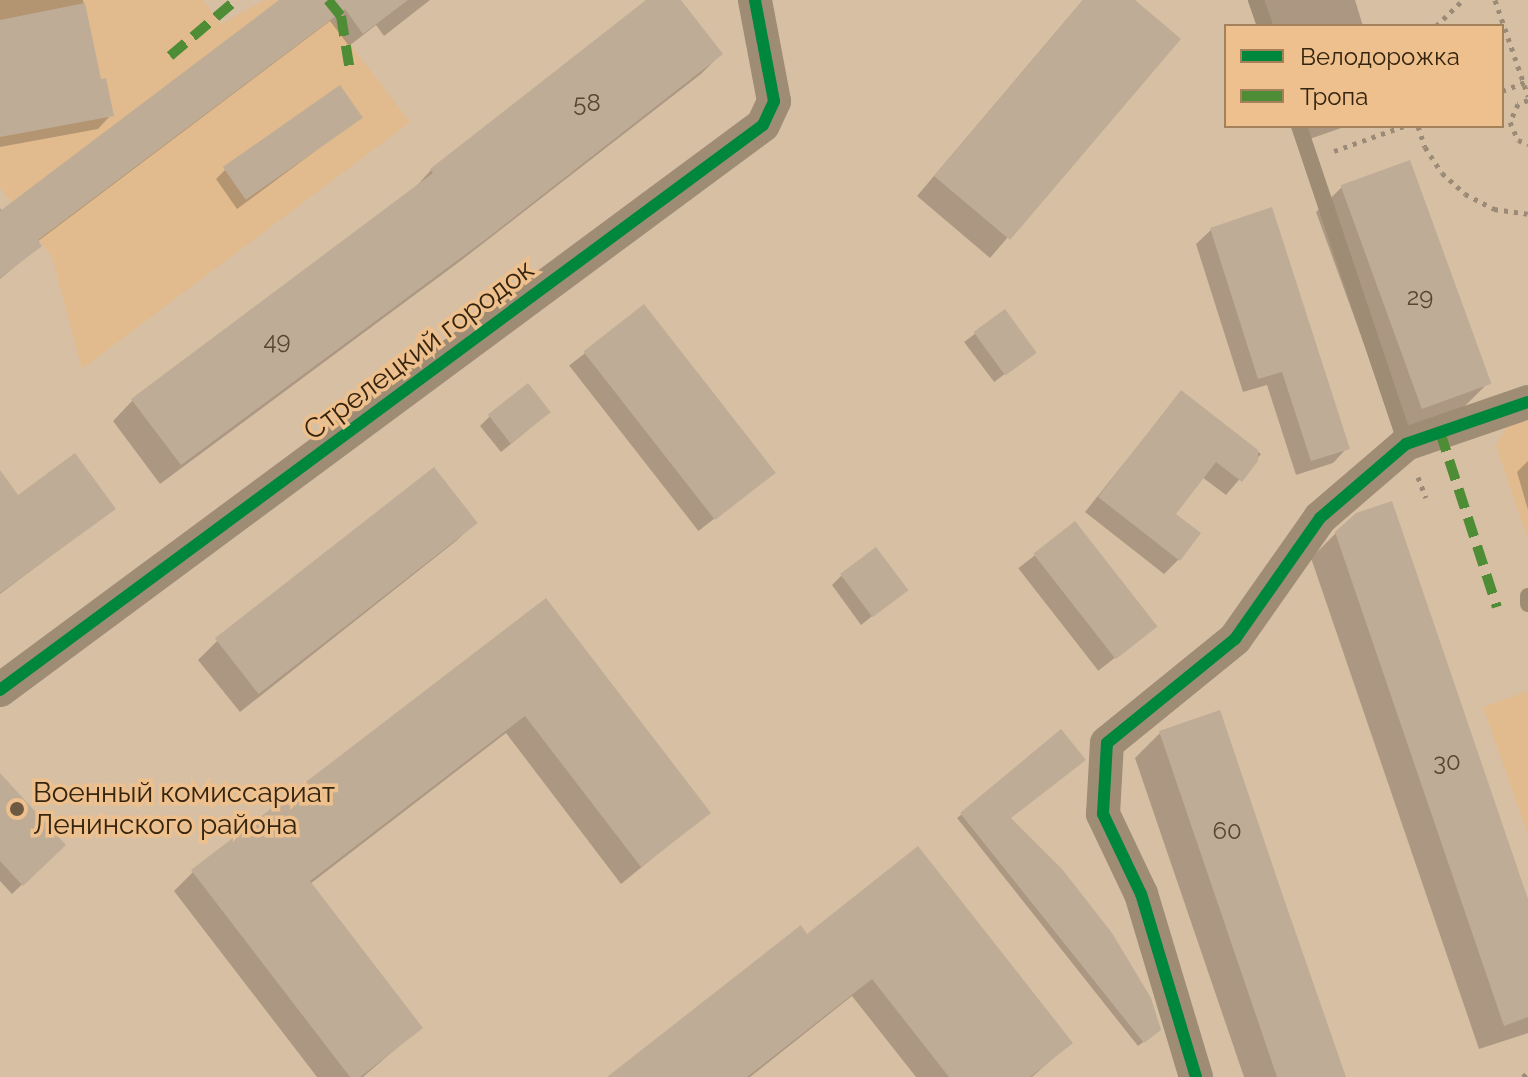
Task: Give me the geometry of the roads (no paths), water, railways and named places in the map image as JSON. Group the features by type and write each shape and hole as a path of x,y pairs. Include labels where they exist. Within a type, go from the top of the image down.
{"street":[{"name":"Стрелецкий городок","path":"0,690 763,125 774,101 755,0"},
{"path":"1196,1077 1141,894 1103,814 1107,743 1235,639 1320,518 1406,444 1528,402"}],"lane":[{"path":"1256,0 1264,24"},
{"path":"1300,128 1406,444"},
{"path":"1528,596 1528,604"}],"place":[{"name":"Военный комиссариат Ленинского района","path":"17,809"}]}
